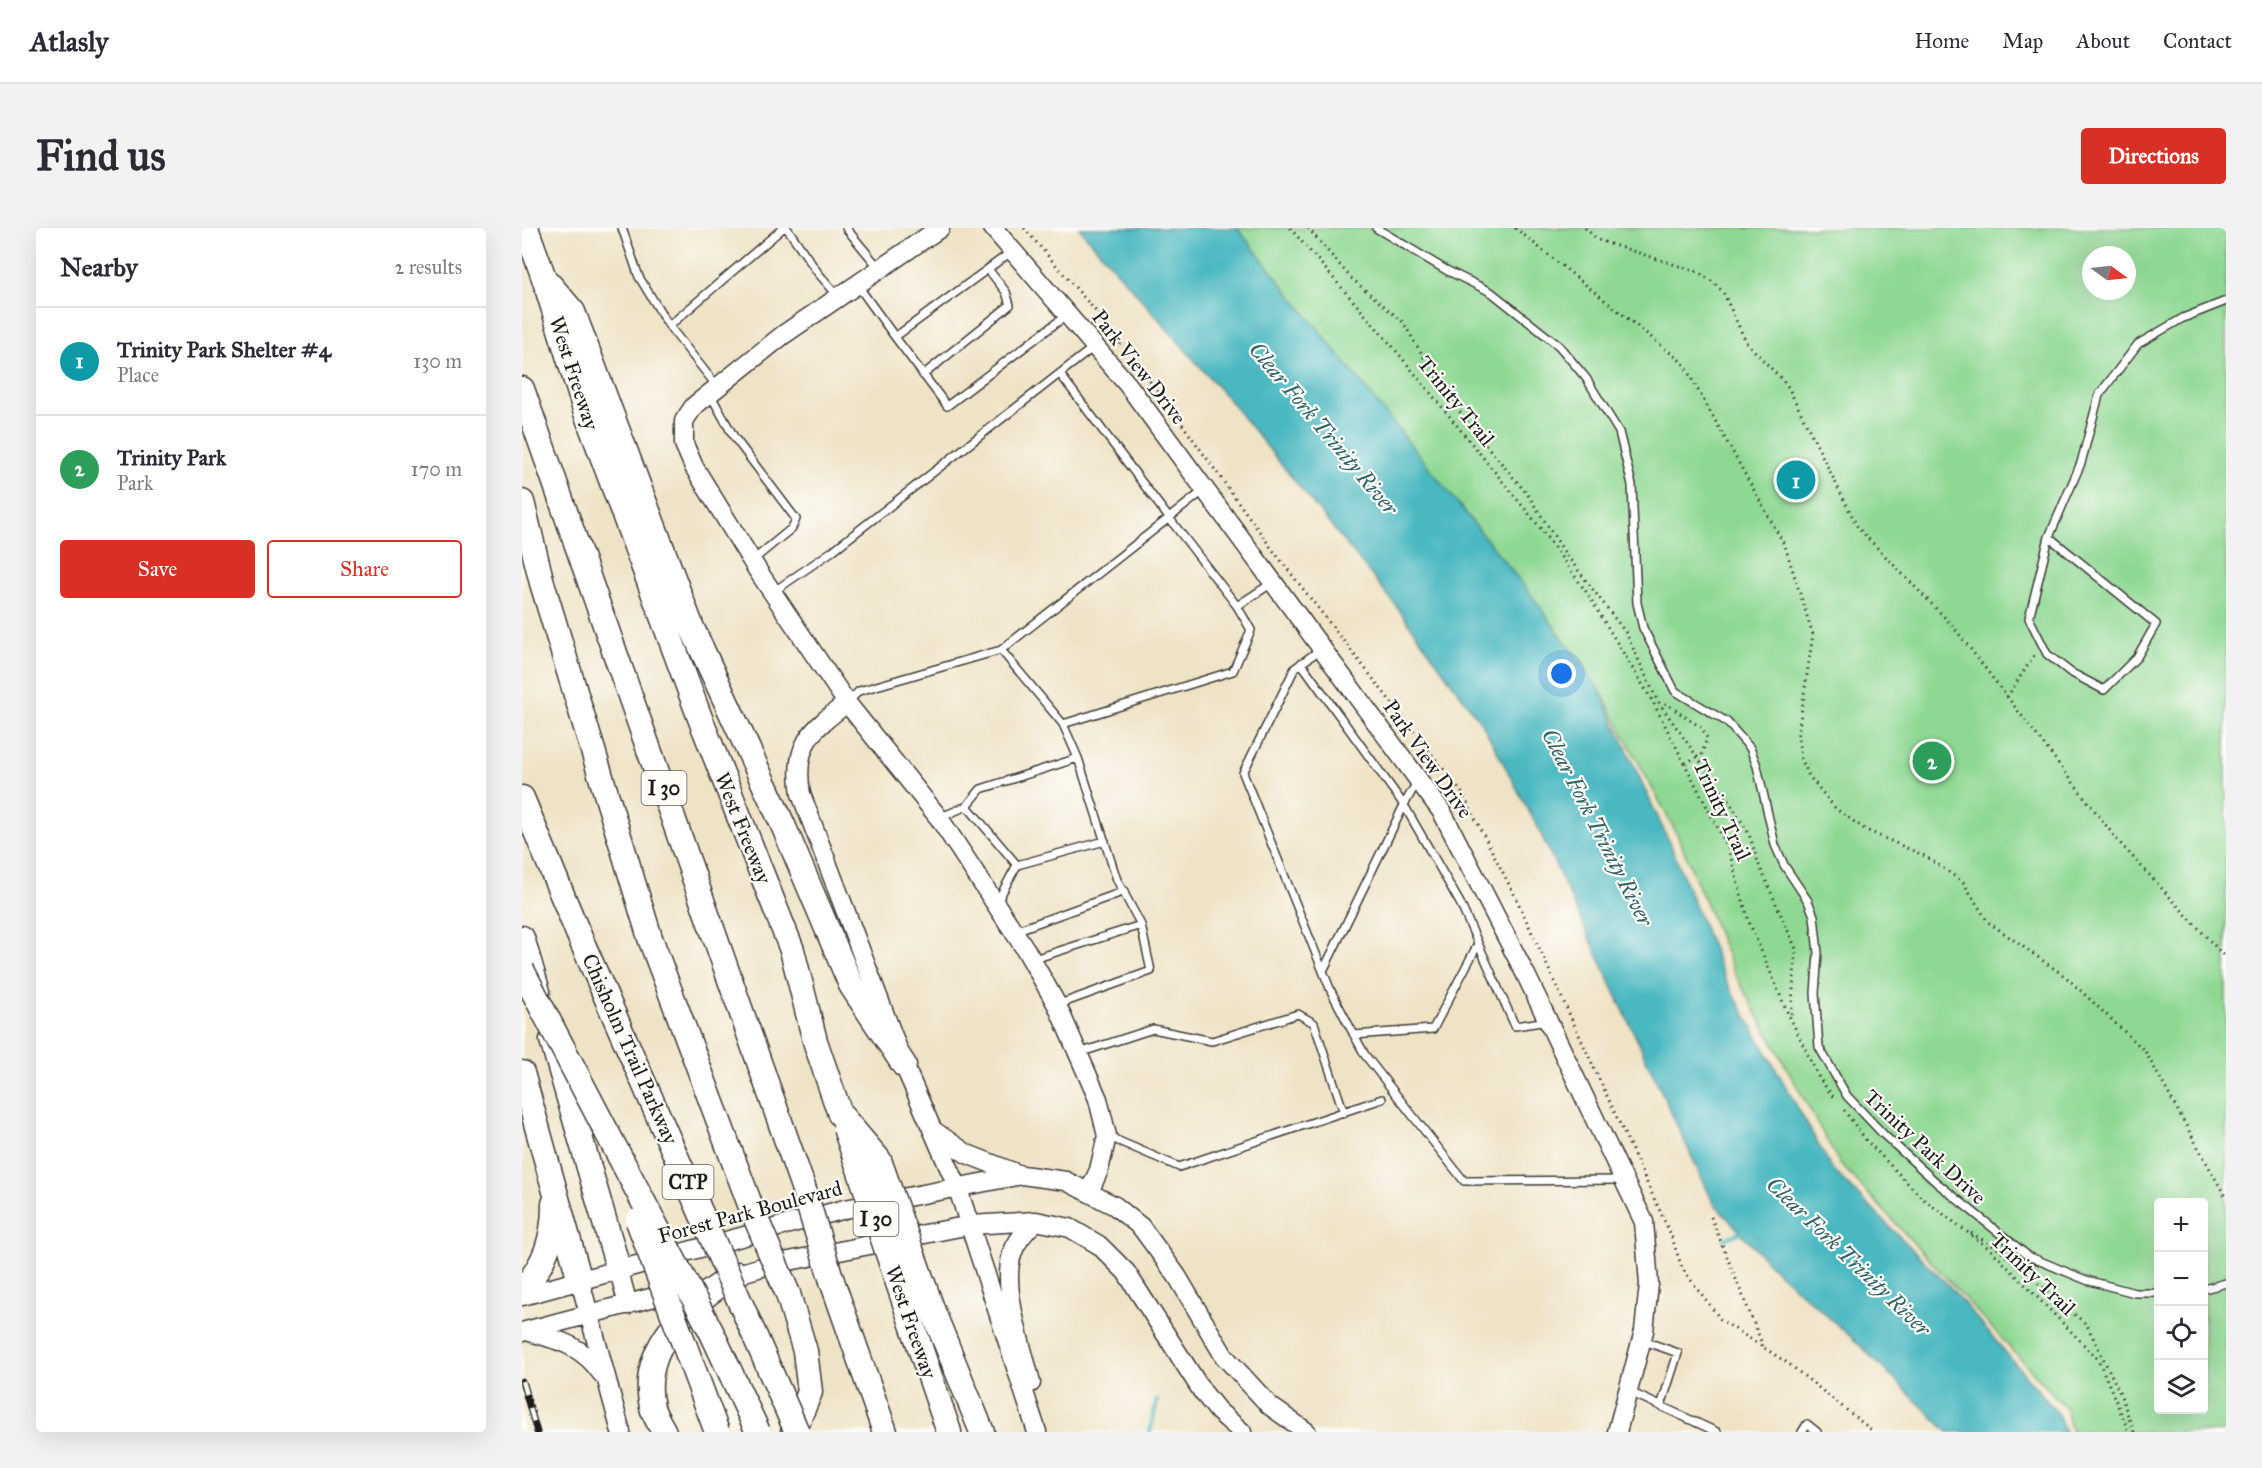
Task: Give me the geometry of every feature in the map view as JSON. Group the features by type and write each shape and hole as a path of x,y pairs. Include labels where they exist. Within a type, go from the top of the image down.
{"highway":[{"name":"West Freeway","path":"526,228 585,410 700,718 792,950 815,1041 949,1432"},
{"path":"544,278 573,312 692,628 783,825 851,985 904,1065"},
{"name":"I 30","path":"522,389 803,1187 861,1368 885,1432"},
{"path":"522,502 542,583 650,938 751,1207 788,1294 806,1351 810,1392 795,1432"},
{"name":"Chisholm Trail Parkway","path":"522,798 578,933 795,1432"},
{"path":"522,938 620,1271"},
{"name":"CTP","path":"522,970 607,1137 712,1333 758,1432"},
{"path":"522,1073 554,1181 580,1281"},
{"path":"840,1114 879,1160 934,1314 982,1432"},
{"path":"607,1137 717,1432"},
{"path":"522,1290 534,1276 549,1249 554,1218 554,1181"},
{"path":"606,1220 623,1236 638,1244 652,1251 675,1255"},
{"path":"664,1432 652,1408 651,1380 660,1342 677,1321 710,1290 738,1274"},
{"path":"861,1368 871,1432"}],"street":[{"name":"Park View Drive","path":"993,228 1128,385 1442,812 1626,1179 1644,1222 1649,1284 1642,1340 1630,1392 1617,1432"},
{"path":"934,230 783,335 694,406 684,421 684,444 694,467 752,561 847,704 939,818 1032,960 1057,1005 1098,1099 1107,1136 1099,1170 1089,1192"},
{"path":"847,704 816,726 804,743 797,771 801,794 904,1065 957,1186 1039,1432"},
{"path":"933,1130 967,1154 1022,1175"},
{"name":"Forest Park Boulevard","path":"522,1296 845,1209 1022,1175 1066,1181 1116,1206 1142,1227 1177,1276 1224,1356 1270,1406 1307,1432"},
{"path":"1036,1221 1024,1232 1012,1252 1010,1284 1039,1432"},
{"path":"524,1331 841,1249 970,1225 1036,1221 1078,1232 1112,1257 1136,1286 1202,1391 1218,1411 1242,1432"},
{"path":"620,1271 628,1305"},
{"path":"580,1281 621,1432"},
{"path":"524,1331 564,1341 576,1347 596,1366 609,1385"}],"lane":[{"path":"622,228 639,277 669,326 714,391 734,437 796,519 792,528 752,561"},
{"path":"669,326 785,228 839,297"},
{"path":"846,228 879,269"},
{"name":"Trinity Park Drive","path":"1376,228 1446,270 1491,292 1559,346 1586,378 1619,432 1632,485 1637,603 1643,628 1675,691 1727,722 1750,748 1757,766 1775,845 1784,865 1808,901 1815,916 1818,952 1815,993 1819,1047 1847,1096 1937,1183 2028,1256 2086,1280 2135,1293 2154,1293"},
{"path":"895,337 1013,250"},
{"path":"923,375 1010,305 1006,292 988,270"},
{"path":"857,284 946,406 1068,314"},
{"path":"2049,537 2156,624 2136,657 2104,690 2064,668 2047,654 2029,618 2049,537 2081,463 2099,395 2138,344 2183,318 2226,301"},
{"path":"773,592 831,552 1095,346"},
{"path":"1060,374 1237,606 1251,630 1233,671 1064,724"},
{"path":"847,704 859,691 1001,650 1204,490"},
{"path":"1237,606 1272,583"},
{"path":"1321,649 1295,668 1243,773 1323,971 1365,1055 1464,1181 1626,1179"},
{"path":"1001,650 1064,724 1078,758 1117,880 1125,891 1141,925 1151,971 1057,1005"},
{"path":"1301,663 1404,805 1460,903 1515,1026 1548,1021"},
{"path":"939,818 967,806 981,789 1078,758"},
{"path":"1323,971 1419,778"},
{"path":"967,806 1017,865"},
{"path":"996,904 1017,865 1105,841"},
{"path":"1014,932 1125,891"},
{"path":"1032,960 1141,925"},
{"path":"1354,1035 1433,1029 1478,944"},
{"path":"1079,1053 1153,1029 1212,1041 1298,1014 1314,1023 1344,1113"},
{"path":"1107,1136 1179,1167 1382,1099"},
{"path":"2208,1288 2226,1283"},
{"path":"1642,1340 1678,1353 1661,1406"},
{"path":"1630,1392 1717,1432"},
{"path":"1802,1432 1807,1424 1817,1432"}],"path":[{"path":"1024,228 1099,315 1146,375 1285,567 1462,793 1551,971 1671,1235 1682,1268 1721,1320 1764,1347 1874,1432"},
{"name":"Trinity Trail","path":"1290,228 1393,347 1538,525 1587,593 1655,701 1684,764 1728,848 1749,922 1790,1018 1819,1078 1866,1140 1922,1198 1991,1250 2098,1359 2129,1432"},
{"path":"1308,228 1351,278 1403,321 1437,380 1470,426 1528,495 1565,553 1626,633 1655,701 1698,757 1749,834 1759,865 1796,949 1790,1018"},
{"path":"1515,228 1683,363 1785,546 1813,635 1798,734 1801,758 1809,776 1836,809 1866,830 1925,856 1963,882 1988,922 2066,977 2145,1051 2226,1198"},
{"path":"1585,228 1598,240 1698,272 1718,287 1746,342 1787,385 1858,528 1952,626 2118,841 2226,958"},
{"path":"2007,697 2035,657 2039,638"},
{"path":"1665,703 1705,733 1707,744 1698,757 1684,764"},
{"path":"1711,1217 1764,1347"},
{"path":"1959,1226 1998,1248 2086,1325 2120,1393 2134,1432"},
{"path":"2098,1359 2103,1358"}],"green space":[{"path":"1237,228 2226,228 2226,1432 2072,1432 2065,1407 1839,1162 1736,976 1677,834 1599,689"}],"water":[{"name":"Clear Fork Trinity River","path":"1079,228 1237,228 1532,596 1599,689 1671,846 1725,979 1833,1170 1950,1287 2058,1414 2065,1432 1948,1432 1853,1339 1771,1266 1713,1202 1539,830 1484,727 1394,603 1224,394"}],"waterway":[{"path":"1724,1239 1744,1231"},
{"path":"1150,1432 1157,1400"}],"railway":[{"path":"522,1381 537,1432"}],"place":[{"name":"Trinity Park Shelter #4","path":"1796,480"},
{"name":"Trinity Park","path":"1932,761"}]}
